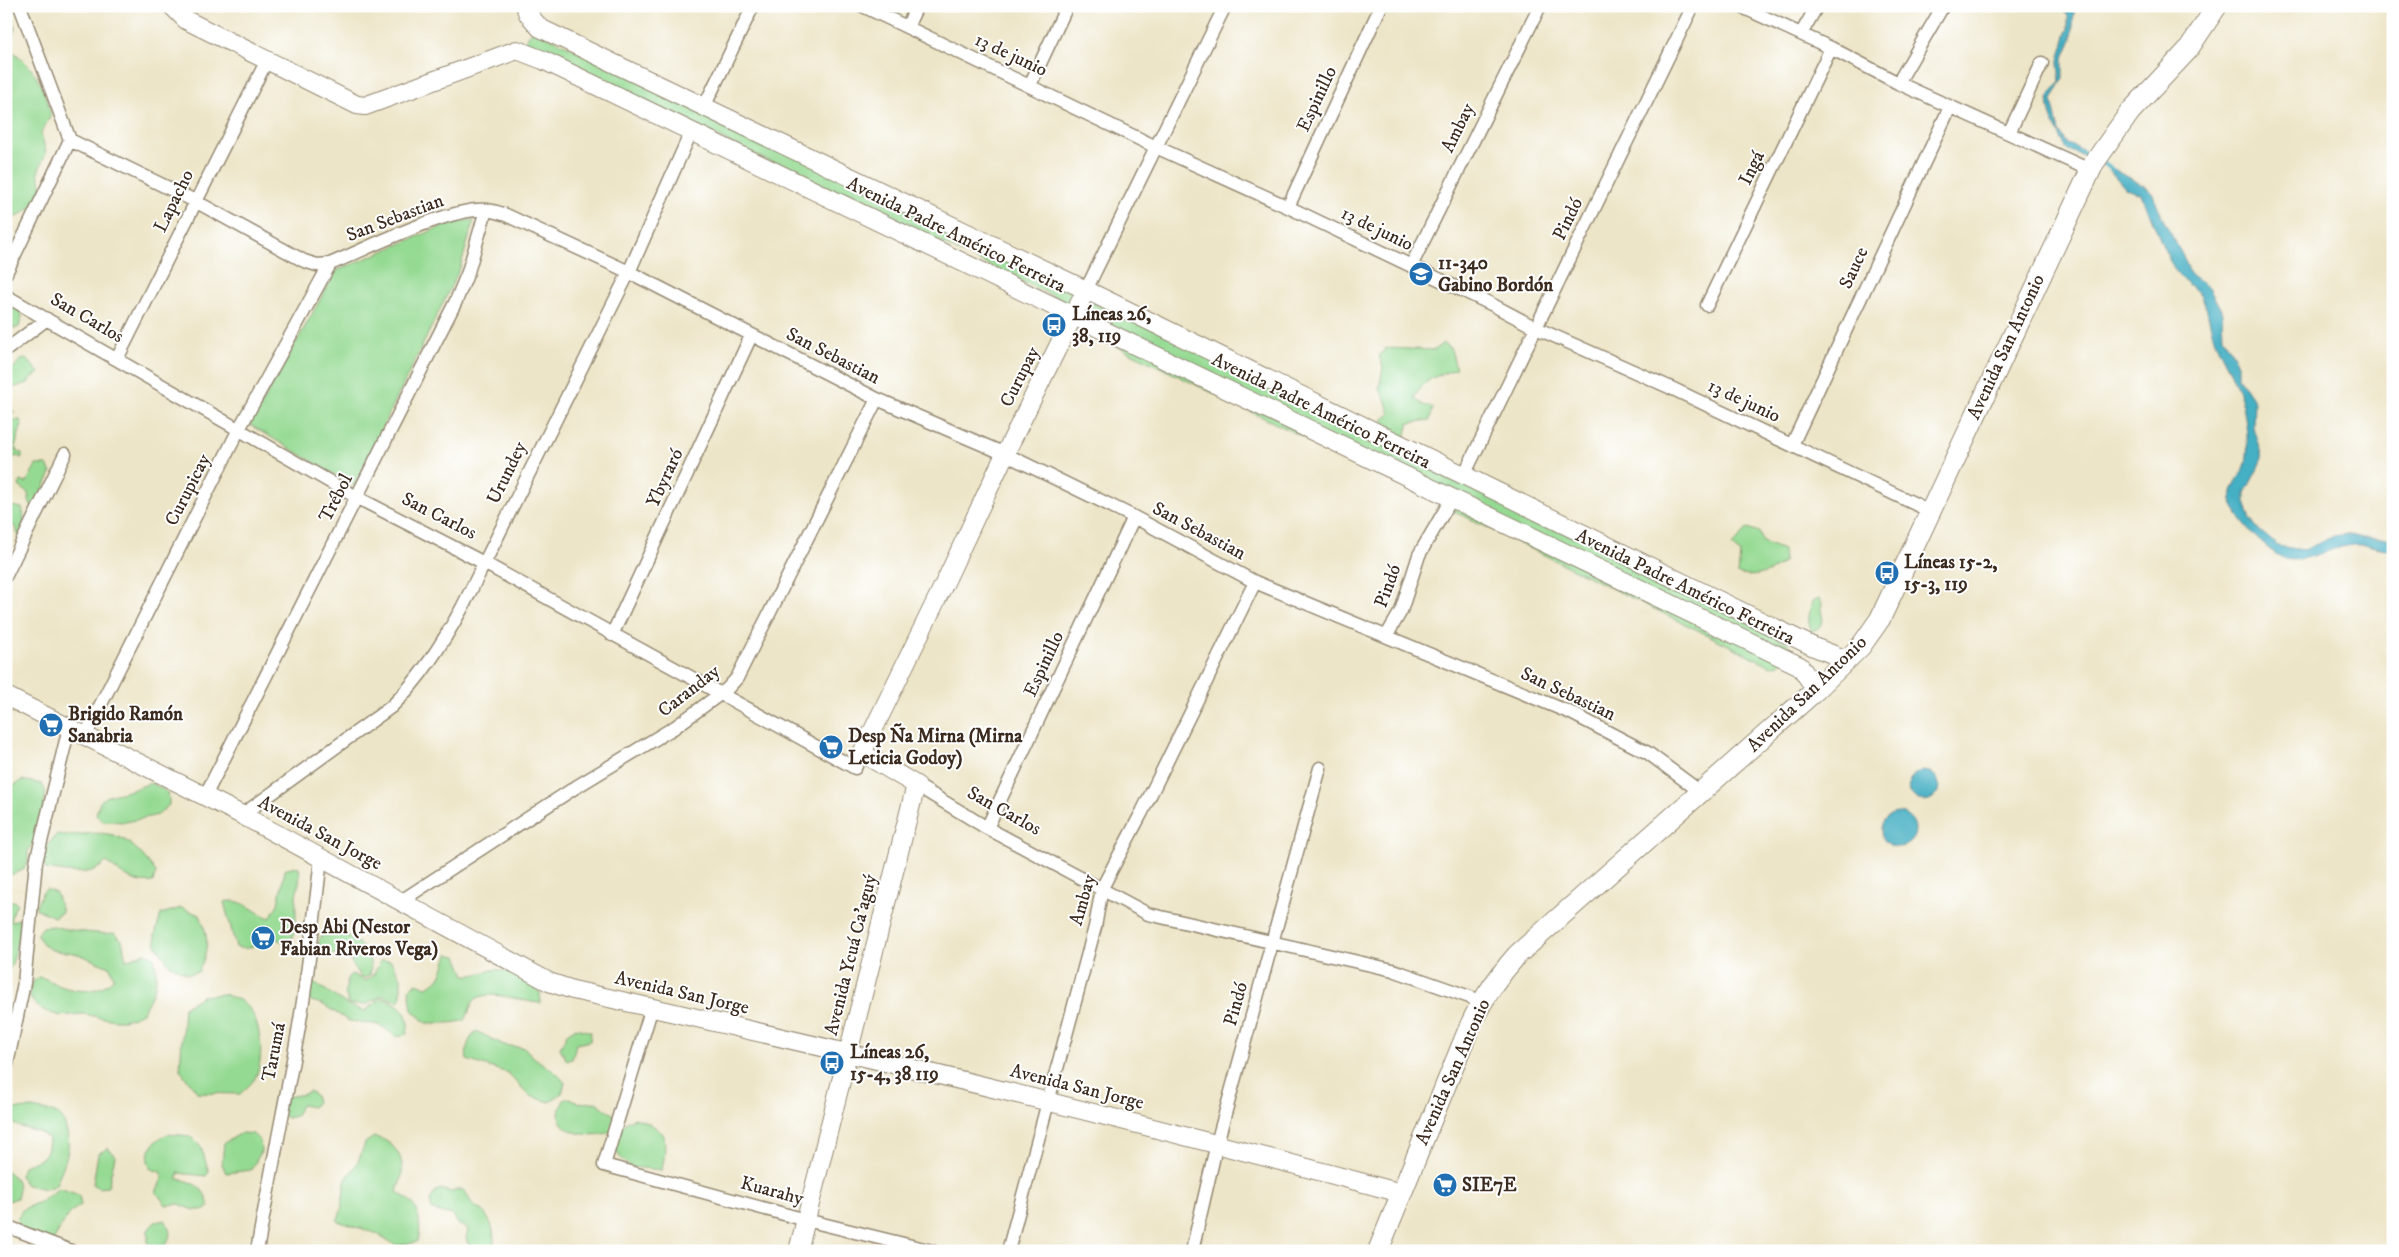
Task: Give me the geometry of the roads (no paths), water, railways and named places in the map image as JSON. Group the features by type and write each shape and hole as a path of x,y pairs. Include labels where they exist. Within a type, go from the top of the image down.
{"main road":[{"name":"Avenida San Antonio","path":"1378,1251 1481,1001 1517,955 1816,690 1861,646 1880,619 2096,160 2130,112 2187,51 2217,6"}],"street":[{"path":"6,273 70,140 20,6"},
{"path":"172,6 186,20 357,105 364,106 517,50 527,35 526,10"},
{"path":"704,107 753,6"},
{"name":"13 de junio","path":"863,6 1156,147 1288,207 1491,304 1536,328 1669,387 1930,511"},
{"path":"907,27 917,6"},
{"path":"1030,85 1067,6"},
{"name":"Curupay","path":"858,761 1005,454 1225,6"},
{"name":"Espinillo","path":"1288,207 1381,6"},
{"name":"Ambay","path":"1411,266 1540,6"},
{"name":"Pindó","path":"1464,474 1693,6"},
{"path":"1740,6 2009,134 2096,160"},
{"path":"1801,34 1817,6"},
{"path":"1898,82 1943,6"},
{"name":"Avenida Padre Américo Ferreira","path":"526,10 540,28 1086,290 1814,647 1847,660"},
{"name":"Ingá","path":"1706,305 1831,48"},
{"name":"Avenida Padre Américo Ferreira","path":"517,50 543,60 1800,666 1816,690"},
{"name":"Lapacho","path":"117,359 267,60"},
{"path":"2009,134 2042,63"},
{"name":"Sauce","path":"1792,445 1950,107"},
{"name":"Urundey","path":"242,815 391,707 405,693 438,651 629,272 691,132"},
{"name":"San Sebastian","path":"70,140 195,201 304,261 317,265 330,264 440,218 462,212 486,210 506,214 629,272 877,399 1005,454 1134,517 1255,582 1571,713 1648,753 1702,793"},
{"name":"Trébol","path":"205,796 358,498 456,301 468,272 486,210"},
{"name":"Curupicay","path":"6,1069 24,983 36,862 77,732 330,264"},
{"name":"San Carlos","path":"6,296 358,498 484,563 612,635 722,693 858,761 916,785 987,828 1148,914 1272,944 1392,970 1481,1001"},
{"path":"6,350 47,320"},
{"name":"Ybyraró","path":"612,635 751,336"},
{"name":"Caranday","path":"401,901 576,787 669,732 722,693 736,678 877,399"},
{"path":"6,575 65,454"},
{"name":"Pindó","path":"1386,635 1401,611 1419,555 1452,498"},
{"name":"Espinillo","path":"987,828 1134,517"},
{"name":"Ambay","path":"1008,1251 1095,927 1102,888 1142,812 1255,582"},
{"path":"1800,666 1814,647"},
{"name":"Avenida San Jorge","path":"6,696 242,815 549,982 573,990 848,1052 1048,1101 1217,1143 1401,1193"},
{"name":"Pindó","path":"1192,1251 1217,1143 1320,768"},
{"name":"Avenida Ycuá Ca'aguý","path":"798,1251 916,785"},
{"name":"Tarumá","path":"257,1251 278,1128 295,1049 310,952 321,859"},
{"name":"Kuarahy","path":"652,1007 604,1164 806,1220 932,1251"},
{"path":"6,1226 71,1251"}],"water":[{"path":"2054,6 2072,6 2074,12 2072,39 2063,60 2063,79 2052,100 2059,131 2068,144 2092,154 2090,158 2067,150 2049,110 2050,96 2060,82 2058,64 2068,28 2068,16"},
{"path":"2112,168 2146,187 2153,194 2190,274 2209,288 2220,308 2223,336 2238,364 2238,377 2254,401 2253,427 2262,457 2261,463 2245,493 2245,502 2251,520 2259,530 2278,546 2304,550 2334,536 2347,534 2363,538 2388,538 2393,541 2393,551 2353,545 2307,558 2290,560 2283,558 2268,548 2245,525 2234,508 2232,500 2232,491 2245,466 2247,452 2243,406 2238,390 2214,337 2204,302 2196,290 2175,270 2165,252 2141,194 2126,189 2110,171"},
{"path":"1924,771 1935,775 1939,786 1935,797 1924,801 1913,797 1909,786 1913,775"},
{"path":"1898,813 1910,818 1915,830 1910,842 1898,847 1886,842 1881,830 1886,818"}],"waterway":[{"path":"2102,162 2114,171"}],"place":[{"name":"11-340 Gabino Bordón","path":"1421,274"},
{"name":"Líneas 26, 38, 119","path":"1054,325"},
{"name":"Líneas 15-2, 15-3, 119","path":"1887,573"},
{"name":"Brigido Ramón Sanabria","path":"51,725"},
{"name":"Desp Ña Mirna (Mirna Leticia Godoy)","path":"831,747"},
{"name":"Desp Abi (Nestor Fabian Riveros Vega)","path":"263,938"},
{"name":"Líneas 26, 15-4, 38 119","path":"832,1063"},
{"name":"SIE7E","path":"1445,1185"}]}
